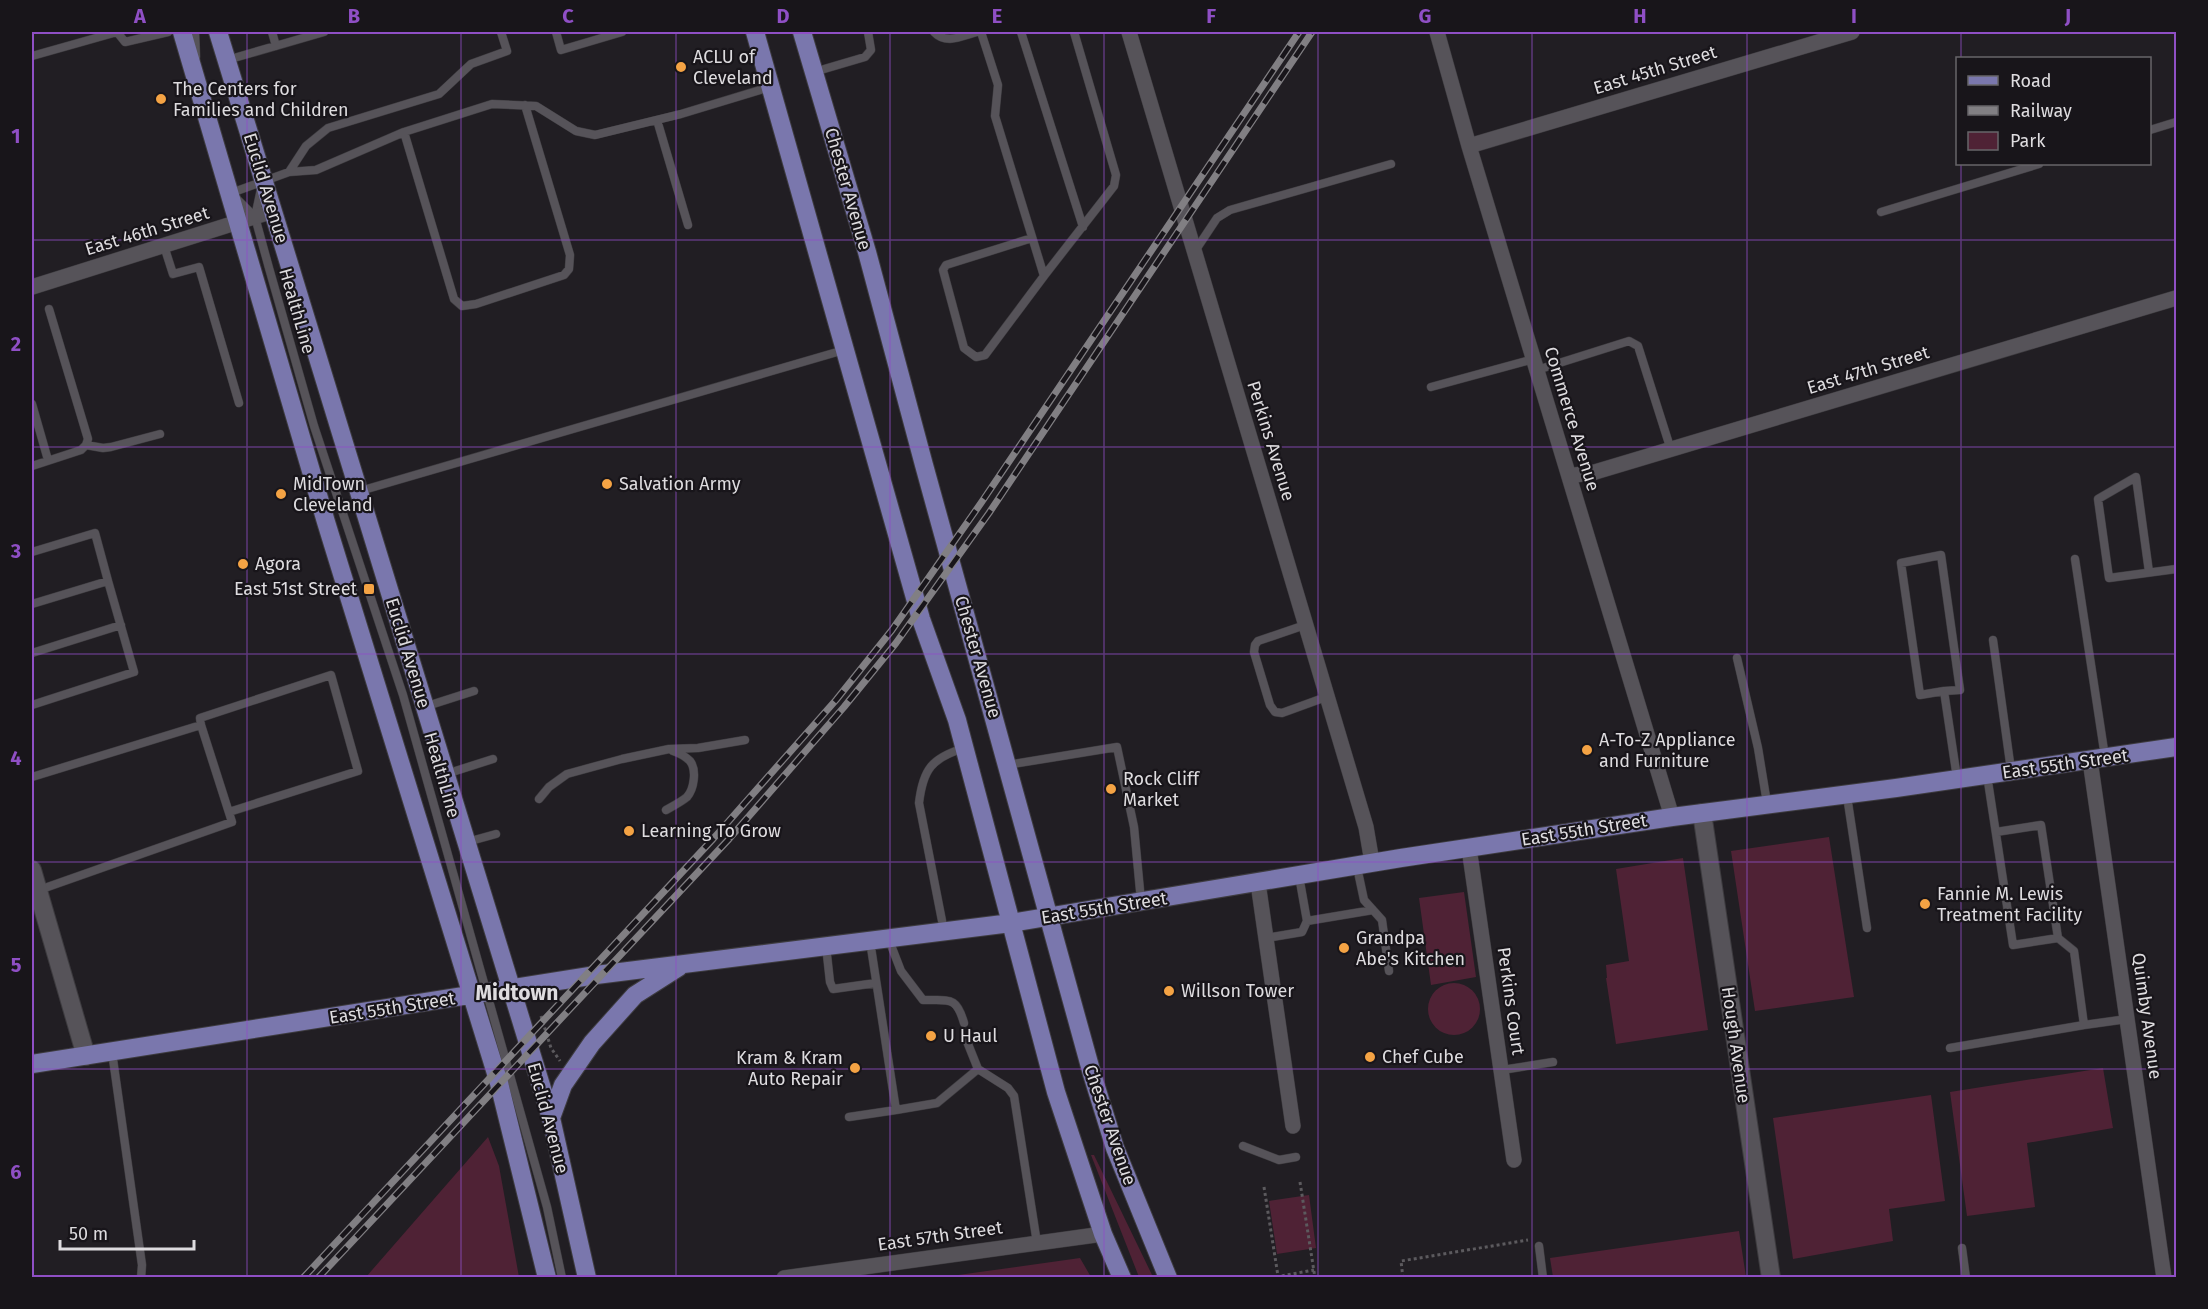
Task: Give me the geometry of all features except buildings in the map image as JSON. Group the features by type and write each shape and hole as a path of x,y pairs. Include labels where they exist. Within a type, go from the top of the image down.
{"main road":[{"name":"Euclid Avenue","path":"182,32 231,193 247,220 329,532 480,994 547,1278"},
{"name":"Euclid Avenue","path":"218,32 551,1118 587,1278"},
{"path":"755,32 921,619 951,702 1056,1092 1102,1234 1122,1278"},
{"name":"Chester Avenue","path":"802,32 867,252 929,485 1115,1148 1168,1278"},
{"name":"East 55th Street","path":"32,1064 685,964 1011,924 1365,864 1672,817 2176,747"},
{"path":"551,1118 563,1085 592,1043 635,995 685,964"}],"street":[{"name":"Perkins Avenue","path":"1129,32 1366,827 1365,864"},
{"name":"Commerce Avenue","path":"1437,32 1469,146 1672,817"},
{"name":"East 45th Street","path":"1469,146 1852,32"},
{"name":"East 46th Street","path":"32,288 273,211"},
{"name":"East 47th Street","path":"1569,476 1595,472 1671,450 2176,298"},
{"name":"Quimby Avenue","path":"2098,759 2127,1019 2164,1278"},
{"name":"Hough Avenue","path":"1702,813 1771,1278"},
{"name":"Perkins Court","path":"1469,848 1514,1160"},
{"path":"32,870 41,912 86,1056"},
{"path":"1258,883 1293,1126"},
{"name":"East 57th Street","path":"784,1278 1102,1234"}],"lane":[{"path":"32,56 117,32 125,42 168,32"},
{"path":"195,32 197,82"},
{"path":"272,32 276,46"},
{"path":"226,60 324,32"},
{"path":"289,172 306,146 328,128 439,94 471,63 507,51 501,32"},
{"path":"556,32 561,50 622,32"},
{"path":"814,72 865,57 871,50 868,32"},
{"path":"934,32 939,38 948,40 979,32 998,85 995,116 1044,276"},
{"path":"1021,32 1083,227"},
{"path":"1032,237 946,265 944,270 964,348 968,353 976,357 985,355 1114,186 1116,175 1074,32"},
{"path":"231,193 289,172 316,170 404,132 492,104 536,106 576,131 595,135 657,120 771,86"},
{"path":"404,132 454,299 462,306 476,304 564,275 569,269 570,255 525,105"},
{"path":"657,120 688,225"},
{"path":"2151,130 2176,122"},
{"path":"1195,252 1217,218 1230,210 1391,164"},
{"path":"1881,212 2037,165"},
{"path":"247,220 263,180"},
{"path":"164,246 173,274 199,267 239,403"},
{"path":"32,466 81,450 88,439 49,309"},
{"path":"1431,387 1629,341 1638,346 1671,450"},
{"path":"358,491 846,349"},
{"path":"32,404 48,460"},
{"path":"86,445 103,448 160,434"},
{"path":"2149,572 2136,477 2098,499 2109,578 2176,569"},
{"path":"32,552 94,533 134,672 32,705"},
{"path":"1941,555 1960,690 1944,691 1920,695 1901,563 1941,555"},
{"path":"2075,559 2098,759"},
{"path":"32,604 108,581"},
{"path":"32,653 120,625"},
{"path":"1305,625 1258,641 1254,652 1270,705 1275,712 1282,713 1326,697"},
{"path":"1993,640 2012,771"},
{"path":"1737,658 1758,748 1767,805"},
{"path":"38,890 232,822 200,718 331,675 358,771 229,812"},
{"path":"1944,691 1957,779"},
{"path":"424,706 474,692"},
{"path":"32,777 201,724"},
{"path":"539,800 549,787 567,774 669,749 698,748 745,740"},
{"path":"1007,765 1117,747 1134,827 1141,902"},
{"path":"944,932 919,803 921,786 928,767 946,753 964,748"},
{"path":"666,810 686,797 692,789 694,777 689,759 669,749"},
{"path":"445,774 493,759"},
{"path":"1987,775 2013,945 2058,938"},
{"path":"1847,794 1867,928"},
{"path":"1996,832 2042,825 2058,938 2074,951 2084,1025"},
{"path":"466,843 496,834"},
{"path":"1365,864 1364,900 1382,920 1389,971"},
{"path":"1266,938 1302,932 1307,921 1299,876"},
{"path":"1307,921 1373,910"},
{"path":"889,939 901,971 923,1000 952,1001 960,1008 964,1023"},
{"path":"870,941 896,1110"},
{"path":"826,946 830,982 833,989 876,983"},
{"path":"480,994 547,1207 562,1278"},
{"path":"1950,1048 2127,1019"},
{"path":"966,1040 978,1068 1008,1088 1014,1096 1037,1243"},
{"path":"112,1052 142,1265 141,1278"},
{"path":"1502,1070 1553,1062"},
{"path":"849,1117 937,1103 978,1068"},
{"path":"1243,1146 1279,1160 1296,1157"},
{"path":"1539,1242 1543,1278"},
{"path":"1962,1248 1966,1278"}],"path":[{"path":"541,1016 551,1048 561,1063"},
{"path":"1300,1182 1316,1278"},
{"path":"1264,1187 1278,1276"},
{"path":"1403,1278 1401,1262 1539,1242"},
{"path":"1270,1278 1314,1270"}],"green space":[{"path":"1829,837 1854,997 1755,1011 1731,851"},
{"path":"1683,858 1708,1030 1616,1044 1606,965 1629,961 1616,869"},
{"path":"1464,892 1476,977 1431,985 1419,898"},
{"path":"1454,983 1464,985 1472,991 1478,999 1480,1009 1478,1019 1472,1027 1464,1033 1454,1035 1444,1033 1436,1027 1430,1019 1428,1009 1430,999 1436,991 1444,985"},
{"path":"2103,1068 2113,1128 2027,1143 2035,1207 1967,1216 1950,1092"},
{"path":"1931,1095 1945,1201 1889,1209 1893,1241 1793,1259 1773,1118"},
{"path":"488,1137 499,1166 519,1277 366,1277"},
{"path":"1091,1155 1094,1155 1153,1277 1139,1277"},
{"path":"1309,1195 1316,1248 1277,1254 1269,1201"},
{"path":"1739,1231 1746,1277 1553,1277 1550,1258"},
{"path":"1080,1258 1091,1277 944,1277"}],"railway":[{"path":"303,1278 713,839 836,700 892,630 981,503 1299,32"},
{"path":"318,1278 729,839 844,707 896,643 989,513 1312,32"}],"place":[{"name":"ACLU of Cleveland","path":"681,67"},
{"name":"The Centers for Families and Children","path":"161,99"},
{"name":"Salvation Army","path":"607,484"},
{"name":"MidTown Cleveland","path":"281,494"},
{"name":"Agora","path":"243,564"},
{"name":"East 51st Street","path":"369,589"},
{"name":"A-To-Z Appliance and Furniture","path":"1587,750"},
{"name":"Rock Cliff Market","path":"1111,789"},
{"name":"Learning To Grow","path":"629,831"},
{"name":"Fannie M. Lewis Treatment Facility","path":"1925,904"},
{"name":"Grandpa Abe's Kitchen","path":"1344,948"},
{"name":"Willson Tower","path":"1169,991"},
{"name":"U Haul","path":"931,1036"},
{"name":"Chef Cube","path":"1370,1057"},
{"name":"Kram & Kram Auto Repair","path":"855,1068"}],"district":[{"name":"Midtown","path":"517,993"}]}
